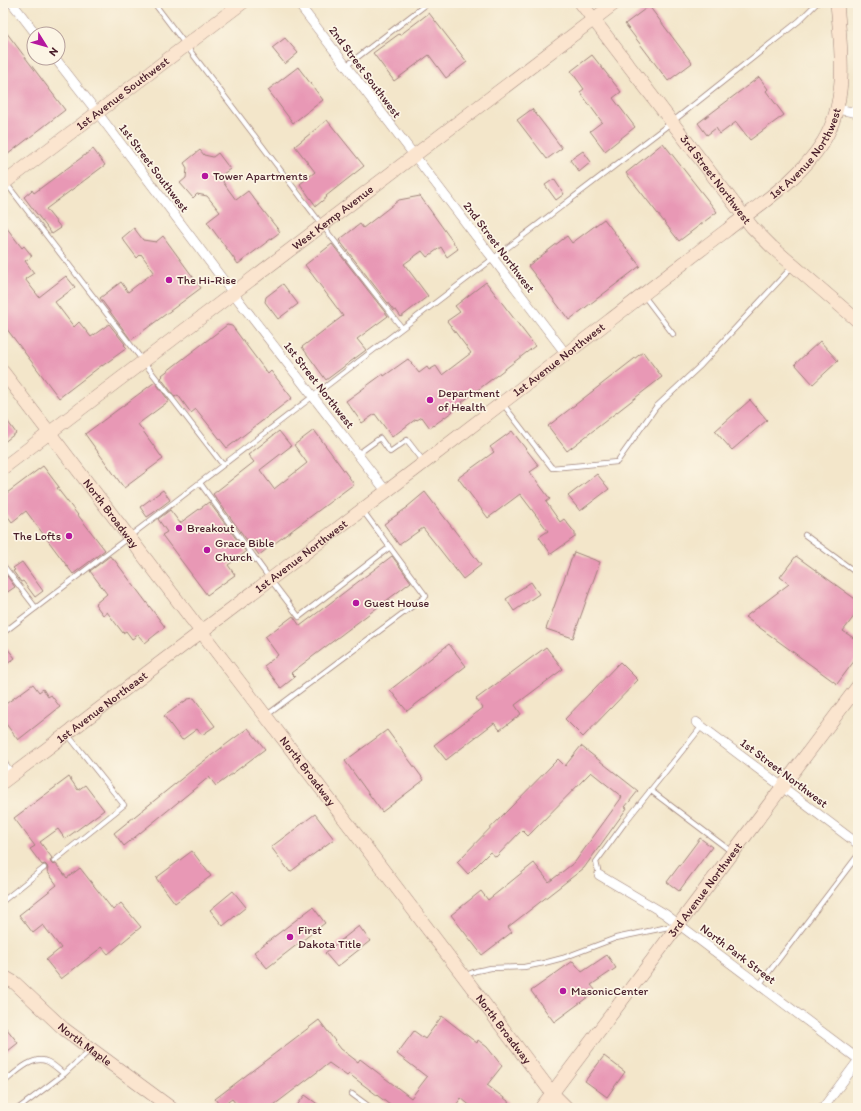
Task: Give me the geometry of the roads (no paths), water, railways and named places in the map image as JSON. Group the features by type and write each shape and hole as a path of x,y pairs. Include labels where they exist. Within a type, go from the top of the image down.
{"street":[{"path":"12,3 30,26"},
{"name":"1st Avenue Southwest","path":"4,182 242,3"},
{"name":"2nd Street Southwest","path":"298,3 414,155"},
{"name":"3rd Street Northwest","path":"581,3 757,233 858,321"},
{"name":"West Kemp Avenue","path":"3,468 615,3"},
{"path":"837,3 841,52 841,75 837,109"},
{"name":"1st Street Southwest","path":"61,66 233,293"},
{"name":"1st Avenue Northwest","path":"202,632 774,195 804,168 812,158 823,141 837,109 858,113"},
{"name":"2nd Street Northwest","path":"414,155 566,354"},
{"name":"1st Street Northwest","path":"233,293 386,491"},
{"name":"North Broadway","path":"3,372 552,1093 567,1108"},
{"name":"1st Avenue Northeast","path":"7,779 202,632"},
{"name":"3rd Avenue Northwest","path":"541,1108 858,686"},
{"name":"1st Street Northwest","path":"699,724 858,844"},
{"path":"3,764 7,779"},
{"name":"North Park Street","path":"599,875 649,904 679,925 858,1060"},
{"name":"North Maple","path":"3,976 15,983 64,1029 171,1108"},
{"path":"823,1108 858,1060"}],"lane":[{"path":"154,3 402,328"},
{"path":"346,66 428,3"},
{"path":"3,633 672,122 799,21 817,3"},
{"path":"4,182 223,465"},
{"path":"502,403 552,468 617,462 656,407 701,365 794,265"},
{"path":"643,295 673,334"},
{"path":"358,454 380,438 390,452 407,440 424,462"},
{"path":"200,483 299,617 390,547"},
{"path":"266,716 426,596 362,510"},
{"path":"805,535 858,574"},
{"path":"3,565 36,608"},
{"path":"599,875 596,862 699,724"},
{"path":"54,861 124,805 67,733"},
{"path":"650,790 732,853"},
{"path":"759,985 858,855"},
{"path":"3,901 44,868"},
{"path":"464,976 476,971 491,968 524,967 544,963 563,958 616,938 679,925"},
{"path":"19,1108 64,1074 91,1049"},
{"path":"3,1083 29,1063 39,1060 47,1061 64,1074"},
{"path":"352,1094 371,1108"}],"place":[{"name":"Tower Apartments","path":"205,176"},
{"name":"The Hi-Rise","path":"169,280"},
{"name":"Department of Health","path":"430,400"},
{"name":"Breakout","path":"179,528"},
{"name":"The Lofts","path":"69,536"},
{"name":"Grace Bible Church","path":"207,550"},
{"name":"Guest House","path":"356,603"},
{"name":"First Dakota Title","path":"290,937"},
{"name":"MasonicCenter","path":"563,991"}]}
